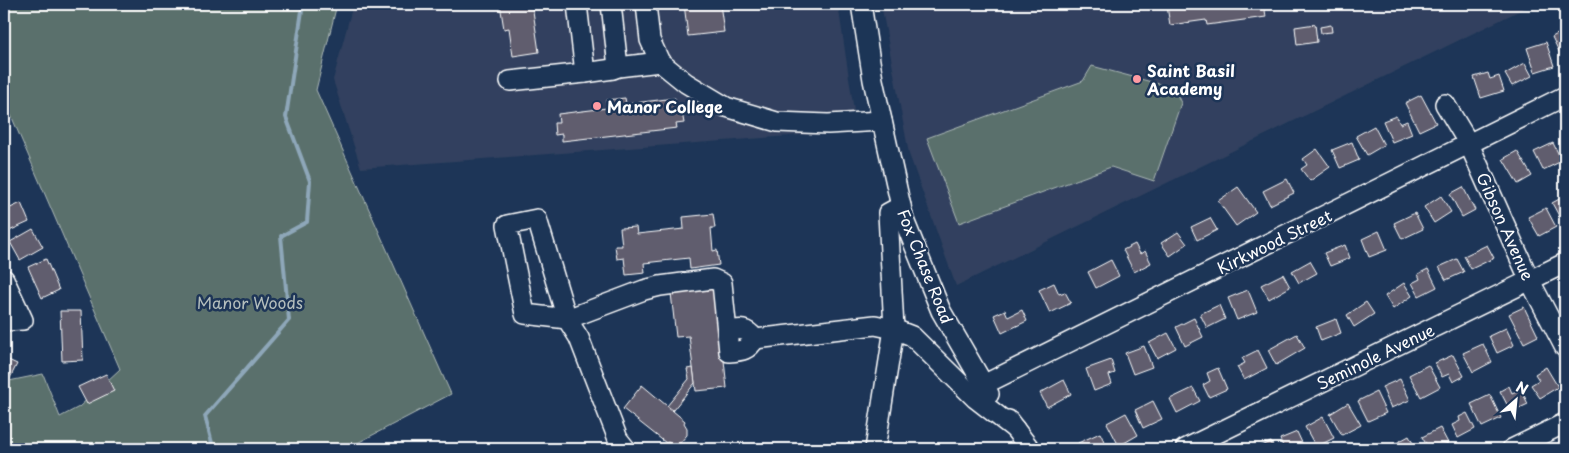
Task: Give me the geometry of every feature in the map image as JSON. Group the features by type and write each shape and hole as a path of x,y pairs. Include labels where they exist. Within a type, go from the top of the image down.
{"street":[{"path":"577,4 585,73"},
{"path":"611,4 618,67"},
{"path":"646,4 650,40 660,62 686,83 726,107 777,122 828,124 882,121"},
{"name":"Fox Chase Road","path":"861,4 873,80 904,220 941,312 983,385 1030,449"},
{"path":"510,81 660,62"},
{"name":"Kirkwood Street","path":"983,385 1565,96"},
{"name":"Gibson Avenue","path":"1445,104 1469,144 1530,281 1565,348"},
{"path":"875,449 894,329 888,213 901,206"},
{"path":"626,449 618,439 579,338 566,319 536,219 507,225 526,314 566,319 644,290 713,279 722,283 727,332 740,328 750,332 755,339 875,325 894,329 912,336 975,398 1015,429"},
{"name":"Seminole Avenue","path":"1185,449 1565,263"},
{"path":"4,278 23,320 4,321"},
{"path":"1512,449 1565,423"}],"shaded area":[{"name":"Manor College","path":"353,4 838,4 857,131 361,168 333,80"},
{"name":"Saint Basil Academy","path":"881,4 1533,4 956,286 909,154"}],"green space":[{"name":"Manor Woods","path":"4,4 337,4 316,90 451,394 346,449 4,449 4,382 43,374 60,417 79,407 120,369 4,99"},
{"path":"1092,66 1174,88 1181,103 1154,181 1111,167 959,223 927,138 1083,81"}],"building":[{"path":"500,4 532,4 539,52 513,56 509,28 504,29"},
{"path":"684,4 720,4 724,32 688,36"},
{"path":"1172,4 1264,4 1266,17 1207,25 1206,20 1170,25 1167,6"},
{"path":"1315,24 1317,42 1297,45 1295,27"},
{"path":"1331,25 1332,32 1321,33 1320,27"},
{"path":"1565,30 1565,64 1552,37"},
{"path":"1546,42 1554,66 1535,72 1527,48"},
{"path":"1525,63 1532,76 1512,86 1505,74"},
{"path":"1488,73 1490,79 1499,76 1504,91 1481,98 1474,77"},
{"path":"1421,95 1436,123 1419,131 1405,103"},
{"path":"625,98 626,104 675,98 676,108 681,107 684,123 676,124 677,128 562,141 562,134 555,135 554,123 559,123 558,114 607,108 606,100"},
{"path":"1396,116 1400,124 1407,121 1412,134 1392,142 1383,121"},
{"path":"1374,126 1384,145 1367,155 1356,136"},
{"path":"1352,142 1359,160 1340,168 1332,150"},
{"path":"1553,143 1562,161 1543,170 1534,152"},
{"path":"1317,149 1330,167 1310,181 1301,169 1307,165 1303,159"},
{"path":"1517,151 1532,176 1518,184 1503,159"},
{"path":"1287,179 1294,193 1270,205 1263,191"},
{"path":"1238,187 1256,212 1236,226 1218,201"},
{"path":"1463,187 1475,210 1462,217 1450,194"},
{"path":"1441,196 1451,212 1434,223 1424,207"},
{"path":"1565,196 1565,224 1564,225 1552,203"},
{"path":"21,203 29,222 7,232 4,225 4,211"},
{"path":"1546,208 1556,227 1539,236 1528,217"},
{"path":"1415,213 1423,229 1402,239 1394,223"},
{"path":"713,214 715,228 711,228 713,251 717,250 719,265 690,269 689,258 644,263 645,273 626,275 624,258 617,259 615,246 622,246 620,228 636,227 637,234 684,229 683,217"},
{"path":"1210,218 1217,230 1197,240 1191,227"},
{"path":"33,229 43,247 20,260 10,242"},
{"path":"1379,231 1387,250 1369,257 1362,239"},
{"path":"1178,232 1187,244 1170,256 1161,243"},
{"path":"1135,244 1140,254 1145,251 1151,263 1134,272 1123,250"},
{"path":"1345,245 1350,258 1330,266 1324,253"},
{"path":"1487,245 1494,258 1471,269 1464,256"},
{"path":"46,259 59,290 42,298 28,267"},
{"path":"1457,259 1464,272 1446,280 1439,267"},
{"path":"1111,260 1119,276 1096,288 1088,272"},
{"path":"1310,261 1317,273 1299,283 1292,271"},
{"path":"1428,269 1437,287 1419,296 1412,283 1420,279 1418,274"},
{"path":"1283,274 1290,287 1269,299 1261,285"},
{"path":"1054,283 1059,294 1065,292 1071,303 1050,313 1039,290"},
{"path":"1404,283 1412,296 1393,309 1385,296"},
{"path":"716,287 727,388 696,391 689,336 676,337 671,293"},
{"path":"1248,290 1257,312 1237,320 1228,298"},
{"path":"1366,302 1374,314 1354,327 1347,315"},
{"path":"1219,305 1225,319 1207,328 1200,314"},
{"path":"1524,307 1538,336 1524,343 1509,314"},
{"path":"1005,310 1008,317 1022,310 1027,321 1002,333 994,315"},
{"path":"60,311 81,311 83,360 62,361"},
{"path":"1194,318 1203,337 1185,346 1176,327"},
{"path":"1336,319 1341,333 1321,341 1316,327"},
{"path":"1506,328 1514,345 1497,353 1489,336"},
{"path":"1168,333 1176,348 1157,358 1149,343"},
{"path":"1297,334 1305,348 1276,365 1268,350"},
{"path":"1483,344 1492,362 1473,372 1463,353"},
{"path":"1144,346 1152,367 1133,374 1125,353"},
{"path":"1258,350 1267,368 1244,380 1237,367 1245,363 1242,358"},
{"path":"1453,355 1464,376 1453,382 1449,374 1442,377 1435,363"},
{"path":"4,358 17,364 9,380 4,378"},
{"path":"1111,360 1115,373 1109,375 1112,384 1094,391 1086,369"},
{"path":"1428,365 1440,387 1421,397 1409,375"},
{"path":"1546,367 1558,387 1540,398 1531,385 1539,380 1535,374"},
{"path":"693,368 695,383 673,410 667,406 689,379 687,369"},
{"path":"1218,368 1227,389 1209,397 1203,385 1210,381 1207,373"},
{"path":"106,374 114,391 87,404 78,387"},
{"path":"1400,379 1410,400 1391,408 1382,387"},
{"path":"1064,380 1071,394 1047,407 1040,393"},
{"path":"642,385 685,421 687,435 679,444 672,445 668,442 666,443 623,409"},
{"path":"1509,386 1512,393 1521,389 1528,404 1511,412 1500,391"},
{"path":"1193,388 1200,401 1177,413 1170,399"},
{"path":"1376,392 1386,413 1368,421 1358,401"},
{"path":"1490,395 1501,418 1482,427 1471,404"},
{"path":"1153,401 1162,419 1143,428 1135,410"},
{"path":"1348,403 1361,425 1342,435 1330,414"},
{"path":"1126,413 1138,435 1119,446 1107,423"},
{"path":"1467,413 1475,429 1458,438 1452,425 1460,421 1459,417"},
{"path":"1323,417 1334,438 1316,447 1305,427"},
{"path":"1440,428 1448,443 1436,449 1429,449 1422,437"},
{"path":"1297,432 1303,445 1299,447 1300,449 1284,449 1280,439"},
{"path":"1100,433 1107,447 1101,449 1081,449 1078,443"},
{"path":"1409,436 1416,449 1393,449 1391,446"},
{"path":"1271,442 1274,449 1255,449"}],"waterway":[{"path":"208,449 213,447 205,416 289,320 281,236 307,222 310,181 286,117 303,4"}],"place":[{"name":"Saint Basil Academy","path":"1137,79"},
{"name":"Manor College","path":"597,106"}]}
